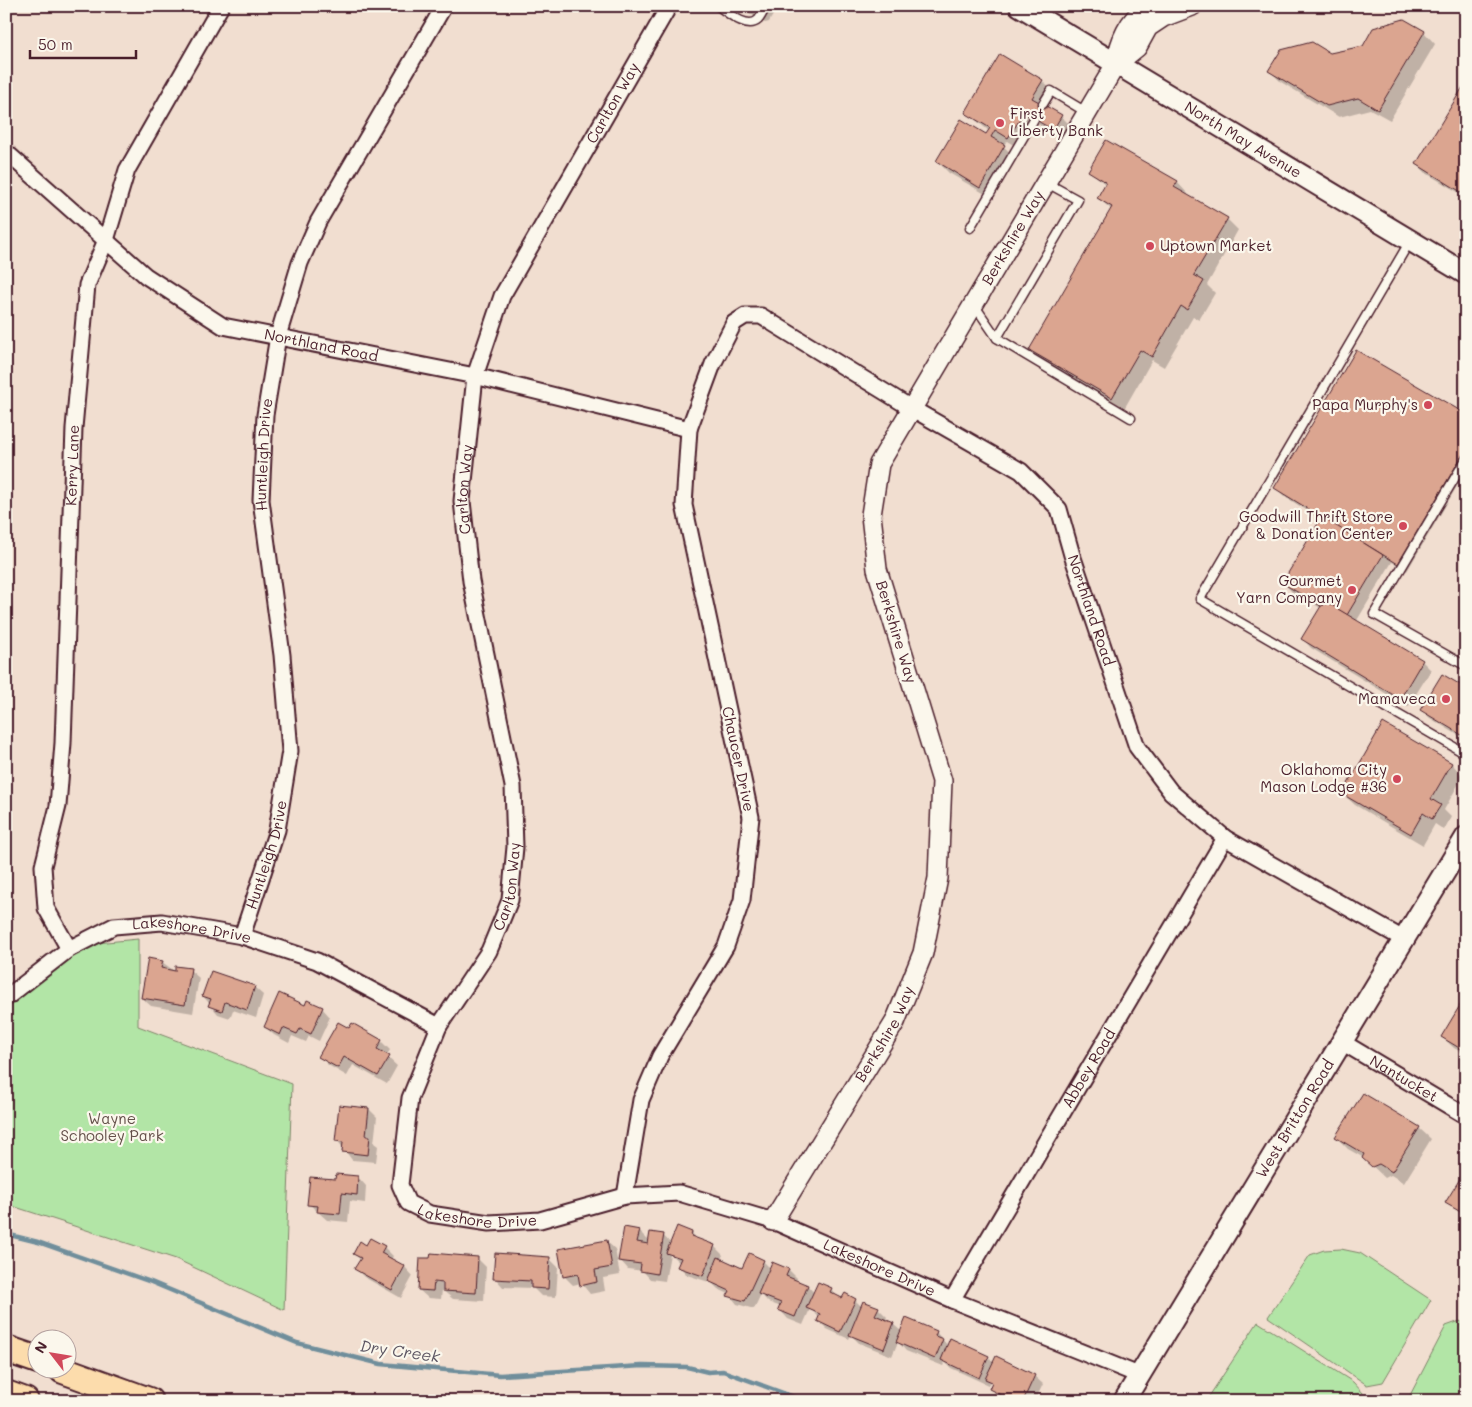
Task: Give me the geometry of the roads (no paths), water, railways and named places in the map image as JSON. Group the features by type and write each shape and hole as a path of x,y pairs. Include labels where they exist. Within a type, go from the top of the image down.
{"highway":[{"path":"6,1349 28,1357"},
{"path":"78,1375 149,1401"},
{"path":"6,1394 25,1401"}],"main road":[{"name":"North May Avenue","path":"1020,6 1466,274"},
{"name":"West Britton Road","path":"1124,1401 1141,1376 1466,837"}],"street":[{"name":"Kerry Lane","path":"69,948 46,908 43,866 58,806 62,752 74,428 86,285 106,240 127,170 221,6"},
{"name":"Huntleigh Drive","path":"242,936 278,830 290,750 282,655 261,500 265,416 278,336 300,263 318,222 444,6"},
{"name":"Carlton Way","path":"439,1026 489,951 510,900 515,847 513,786 471,581 462,501 475,376 502,296 669,6"},
{"path":"1116,64 1121,38 1140,12 1149,6"},
{"path":"1116,64 1137,47 1148,27 1163,17 1192,6"},
{"name":"Berkshire Way","path":"773,1221 895,1022 923,953 938,878 942,781 877,569 871,515 879,464 1116,64"},
{"name":"Northland Road","path":"6,152 146,276 223,326 475,376 689,429"},
{"name":"Northland Road","path":"745,316 761,316 911,408 1021,470 1059,509 1072,555 1137,747 1171,792 1225,838 1405,940"},
{"name":"Chaucer Drive","path":"625,1196 641,1100 660,1056 726,946 742,900 751,817 684,505 689,429 717,356 734,323 745,316"},
{"name":"Abbey Road","path":"952,1300 1225,838"},
{"name":"Lakeshore Drive","path":"6,998 69,948 114,926 162,922 242,936 317,962 439,1026 410,1098 400,1185 408,1203 430,1214 489,1223 540,1220 625,1196 679,1192 773,1221 952,1300 1141,1376"},
{"name":"Nantucket","path":"1342,1042 1466,1116"}],"lane":[{"path":"718,6 743,22 753,23 758,20 766,6"},
{"path":"1043,104 1051,91 1086,112"},
{"path":"970,228 1034,119"},
{"path":"997,338 1078,200 1045,182"},
{"path":"1410,241 1200,599 1466,754"},
{"path":"974,304 997,338 1132,418"},
{"path":"1466,459 1374,614 1466,666"}],"waterway":[{"name":"Dry Creek","path":"6,1234 38,1242 151,1282 297,1343 381,1364 500,1375 642,1366 687,1367 708,1372 723,1371 805,1401"},
{"name":"Dry Creek","path":"809,1401 814,1401"}],"place":[{"name":"First Liberty Bank","path":"1000,123"},
{"name":"Uptown Market","path":"1150,246"},
{"name":"Papa Murphy's","path":"1428,405"},
{"name":"Goodwill Thrift Store & Donation Center","path":"1403,526"},
{"name":"Gourmet Yarn Company","path":"1352,590"},
{"name":"Mamaveca","path":"1446,699"},
{"name":"Oklahoma City Mason Lodge #36","path":"1397,779"}],"park label":[{"name":"Wayne Schooley Park","path":"112,1128"}]}
